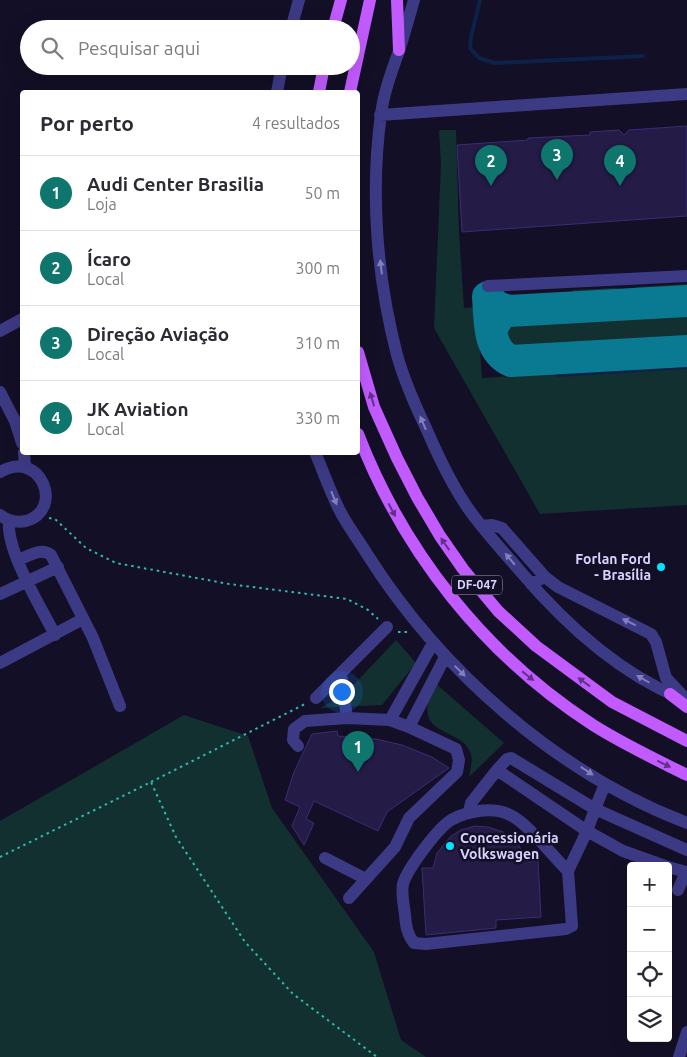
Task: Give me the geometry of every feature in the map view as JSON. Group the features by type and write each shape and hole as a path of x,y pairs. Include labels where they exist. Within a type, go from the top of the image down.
{"main road":[{"path":"335,20 341,0"},
{"path":"360,46 370,0"},
{"path":"397,0 399,50"},
{"path":"319,90 322,75"},
{"path":"350,90 354,75"},
{"name":"DF-047","path":"360,359 374,407 417,497 440,536 469,576 498,611 536,646 612,702 687,741"},
{"name":"DF-047","path":"360,439 372,471 398,520 432,573 476,626 514,665 592,724 627,746 687,774"},
{"path":"670,694 687,707"}],"street":[{"path":"293,20 299,0"},
{"path":"414,0 385,89 380,115 376,197 379,249 386,307 398,357 416,407 436,452 470,511 531,584 573,626 603,652 638,676 670,694 687,700"},
{"path":"277,90 280,75"},
{"path":"380,115 687,94"},
{"path":"488,286 687,276"},
{"path":"0,331 20,320"},
{"path":"0,392 15,421 20,437"},
{"path":"24,455 25,467"},
{"path":"316,455 339,510 374,565 406,611 445,657 495,706 557,752 606,784 661,813 687,823"},
{"path":"0,472 16,466 25,467 34,471 41,478 45,487 46,497 43,506 37,514 29,520 19,522 5,518 9,536 18,560 55,635"},
{"path":"482,526 492,525 502,528 546,577 558,587 651,634 656,642 666,678 687,700"},
{"path":"18,560 38,552 47,552 51,555 92,638 120,706"},
{"path":"0,594 58,566"},
{"path":"531,584 546,577"},
{"path":"0,663 83,619"},
{"path":"316,698 386,627"},
{"path":"390,720 405,692 428,638"},
{"path":"409,727 445,657"},
{"path":"341,673 347,718"},
{"path":"405,692 422,701"},
{"path":"298,746 293,740 294,729 305,721 347,718 390,720 456,749 459,760 457,772 409,818 395,847 348,898"},
{"path":"468,812 471,803 497,770 507,759 511,758 595,809 687,850"},
{"path":"497,770 587,831 623,851 655,862"},
{"path":"568,871 529,830 511,815 494,811 468,812 450,821 416,858 403,884 408,936 414,943 426,944 571,927 573,923 568,871 606,784"},
{"path":"325,858 366,879"},
{"path":"672,868 686,871 678,890"},
{"path":"679,1057 687,1032"}],"path":[{"path":"37,514 55,520 86,548 116,563 229,584 347,599 368,610 386,627 399,632 428,638"},
{"path":"0,857 316,698"},
{"path":"151,782 176,837 245,942 294,994 377,1057"}],"green space":[{"path":"439,130 456,130 459,232 464,308 477,307 482,378 687,365 687,505 540,514 434,328 441,164"},
{"path":"687,284 687,294 666,296 644,295 635,287"},
{"path":"616,288 605,296 594,300 583,299 572,290"},
{"path":"553,293 546,300 537,304 523,302 519,299 518,295"},
{"path":"687,310 687,347 518,353 512,348 507,337 507,329 513,324 522,321"},
{"path":"396,640 416,663 382,705 320,708 345,694"},
{"path":"435,683 504,743 469,777 471,754 457,738 439,729 432,723 428,714 428,701"},
{"path":"184,715 248,736 272,808 374,952 401,1040 426,1057 0,1057 0,821"}],"building":[{"path":"687,126 687,216 462,232 457,145 528,140 528,138 590,135 590,132 619,130 624,135 629,130"},
{"path":"337,731 338,736 376,739 402,745 432,757 449,768 387,812 378,831 314,801 306,819 314,823 304,845 292,826 300,807 285,800 294,772 312,734"},
{"path":"475,826 488,827 503,832 518,844 528,862 538,861 541,917 496,920 496,928 426,935 422,868 433,868 437,853 451,836 461,830"}],"waterway":[{"path":"480,0 470,48 479,58 495,63 643,56"},
{"path":"558,375 687,367"}],"taxiway":[{"path":"508,311 495,306 488,297 491,334 498,350 511,361 687,351"},
{"path":"493,326 500,314 508,311 687,301"}],"place":[{"name":"Direção Aviação","path":"557,180"},
{"name":"Ícaro","path":"491,186"},
{"name":"JK Aviation","path":"620,186"},
{"name":"Forlan Ford - Brasília","path":"661,567"},
{"name":"Audi Center Brasilia","path":"358,772"},
{"name":"Concessionária Volkswagen","path":"450,846"}]}
